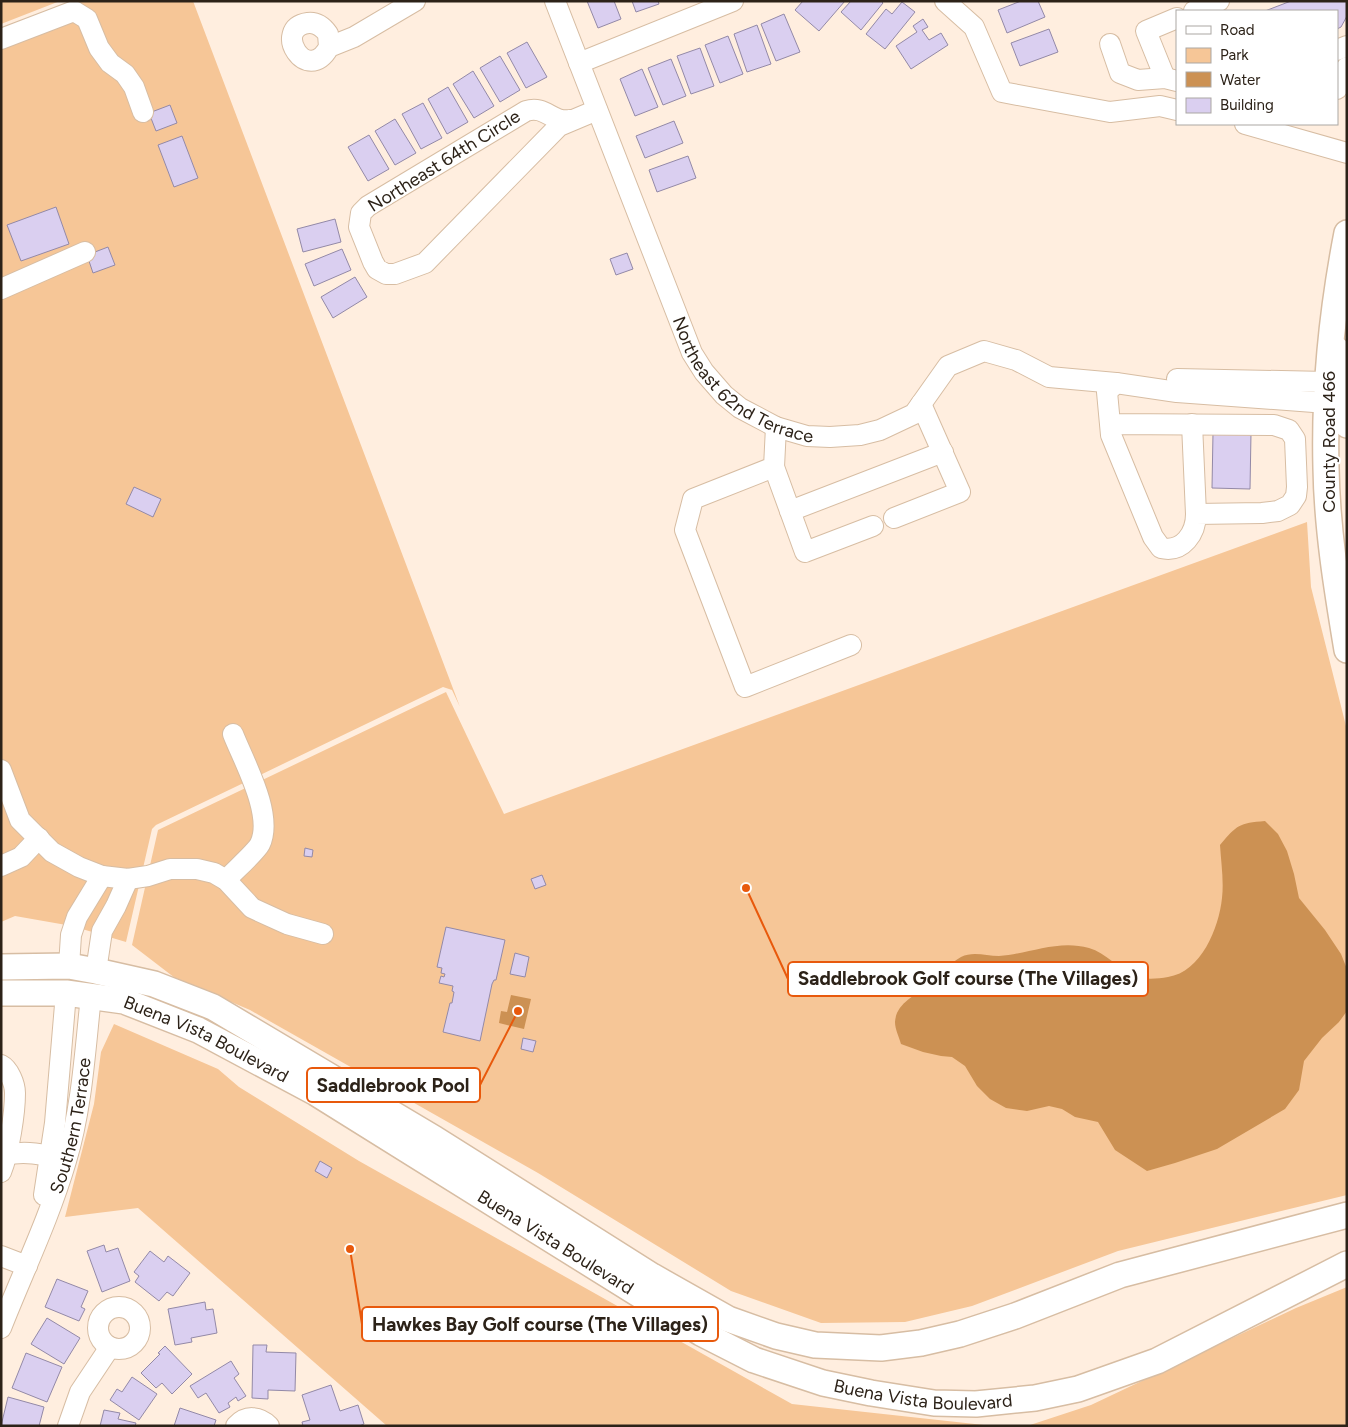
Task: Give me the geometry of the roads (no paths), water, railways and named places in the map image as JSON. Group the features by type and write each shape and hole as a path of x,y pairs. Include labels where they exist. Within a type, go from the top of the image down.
{"main road":[{"path":"1347,233 1332,327 1340,369 1334,391 1347,425"},
{"name":"County Road 466","path":"1334,391 1326,469 1331,542 1347,650"},
{"path":"66,993 70,966"},
{"name":"Buena Vista Boulevard","path":"1,967 70,966 154,984 213,1007 435,1140 685,1295 728,1319 776,1336 816,1345 881,1348 921,1343 960,1334 1015,1316 1120,1275 1347,1214"},
{"path":"91,996 96,971"},
{"name":"Buena Vista Boulevard","path":"1,993 66,993 124,1001 198,1030 316,1093 701,1333 754,1360 833,1385 871,1393 934,1403 976,1404 1035,1398 1078,1389 1157,1361 1347,1264"}],"street":[{"path":"329,47 354,37 416,1"},
{"name":"Northeast 62nd Terrace","path":"555,1 692,353 704,372 724,395 740,408 776,427 807,436 830,437 860,435 880,430 914,414 948,366 984,352 1016,360 1050,377 1116,383 1177,392 1227,387 1334,391"},
{"path":"578,63 733,1"},
{"path":"945,1 974,27 1002,92 1110,112 1160,106 1176,110"},
{"path":"1196,10 1219,1"},
{"path":"1,39 74,11 87,19 99,48 110,64 125,74 134,87 143,112"},
{"path":"1110,44 1120,73 1138,80 1171,80 1146,31 1176,18"},
{"path":"1338,87 1347,67"},
{"name":"Northeast 64th Circle","path":"570,120 557,119 544,110 526,111 368,206 361,213 359,227 377,269 386,274 395,274 429,260 559,126 597,110"},
{"path":"1252,125 1302,132 1347,153"},
{"path":"1,288 85,252"},
{"path":"1116,383 1107,392 1111,435 1153,537 1161,548 1167,549 1180,546 1191,537 1196,524 1192,424"},
{"path":"1224,425 1227,387"},
{"path":"894,518 960,492 921,404"},
{"path":"1110,424 1274,425 1289,430 1295,439 1296,496 1290,505 1278,511 1262,513 1196,514"},
{"path":"776,427 774,467 805,552 873,526"},
{"path":"790,511 942,452"},
{"path":"774,467 693,499 685,530 745,687 851,645"},
{"path":"226,880 260,844 264,822 259,795 233,734"},
{"path":"1,770 20,820 52,852 79,867 102,876 128,879 148,876 170,869 214,873 226,880 252,908 287,924 324,934"},
{"path":"1,866 21,857 39,838"},
{"path":"70,966 71,935 78,916 102,876"},
{"path":"96,971 102,931 128,879"},
{"name":"Southern Terrace","path":"1,1328 57,1189 66,993"},
{"name":"Southern Terrace","path":"59,1158 74,1130 86,1051 91,996"},
{"path":"1,1065 5,1067 11,1078 15,1091 14,1112 5,1155 23,1152 59,1158"},
{"path":"1,1256 30,1258"},
{"path":"68,1426 80,1392 110,1347"},
{"path":"236,1426 243,1420 250,1418 264,1421 269,1426"}],"water":[{"path":"1265,821 1278,834 1287,851 1299,898 1325,930 1341,954 1347,969 1347,1011 1304,1061 1299,1090 1285,1109 1217,1149 1147,1171 1115,1150 1098,1122 1075,1117 1062,1109 1049,1106 1027,1111 1006,1108 990,1099 977,1086 965,1066 952,1057 923,1052 901,1044 895,1022 902,1005 927,986 952,963 966,955 1010,955 1066,945 1095,950 1128,973 1146,979 1168,977 1190,967 1206,947 1220,910 1223,878 1220,845 1239,826"},
{"path":"511,995 531,999 524,1029 499,1023 501,1011 507,1012"}],"place":[{"name":"Saddlebrook Golf course (The Villages)","path":"746,888"},
{"name":"Saddlebrook Pool","path":"518,1011"},
{"name":"Hawkes Bay Golf course (The Villages)","path":"350,1249"}]}
